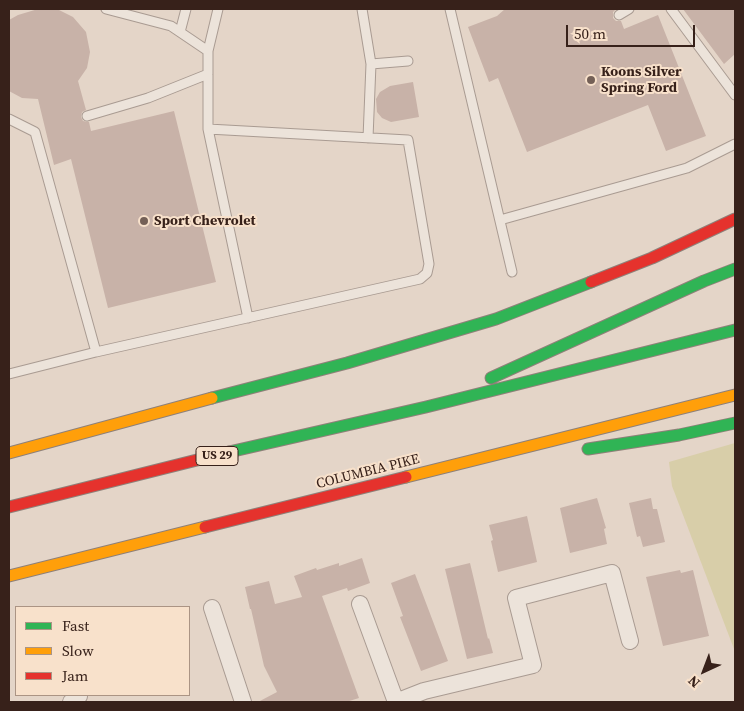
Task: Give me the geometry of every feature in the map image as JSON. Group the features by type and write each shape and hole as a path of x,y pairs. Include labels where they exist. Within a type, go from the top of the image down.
{"highway":[{"path":"9,453 347,363 496,319 652,258 735,219"},
{"path":"426,408 704,281 735,269"},
{"name":"US 29","path":"9,507 234,452 426,408 735,330"},
{"name":"COLUMBIA PIKE","path":"9,576 735,395"},
{"path":"77,423 214,397"},
{"path":"581,450 679,435 735,423"},
{"path":"413,476 532,458"}],"street":[{"path":"360,604 396,702 424,692 533,665 516,598 612,573 630,642"},
{"path":"212,608 243,702"}],"lane":[{"path":"106,9 172,26 208,51"},
{"path":"180,32 186,9"},
{"path":"218,9 208,51 208,129 248,318"},
{"path":"362,9 370,64 368,138"},
{"path":"619,15 629,9"},
{"path":"671,9 735,95"},
{"path":"454,10 512,272"},
{"path":"370,64 408,61"},
{"path":"87,116 148,98 208,74"},
{"path":"9,119 35,132 96,352"},
{"path":"35,132 45,128"},
{"path":"9,374 96,352 420,279 427,273 429,264 408,140 208,129"},
{"path":"500,220 686,168 735,144"}],"shaded area":[{"path":"735,443 734,649 672,486 669,462"}],"building":[{"name":"Sport Chevrolet","path":"38,9 57,9 73,17 86,32 90,52 87,68 78,81 86,110 82,112 81,117 83,121 89,122 91,131 174,111 216,282 108,308 71,159 54,165 38,99 22,98 9,91 9,20"},
{"name":"Koons Silver Spring Ford","path":"505,9 616,9 613,12 613,18 616,21 621,21 624,29 658,15 706,136 666,151 648,105 527,152 498,78 489,82 468,27 497,16"},
{"path":"683,9 735,9 735,54 724,64"},
{"path":"413,82 419,117 391,122 382,118 377,112 376,99 380,92 390,86"},
{"path":"597,498 606,528 604,529 607,544 570,553 560,508"},
{"path":"651,498 653,509 657,509 665,542 643,547 640,536 637,537 629,503"},
{"path":"527,516 537,562 498,572 489,525"},
{"path":"362,558 370,583 348,591 347,588 322,596 359,698 346,702 258,702 277,692 264,666 245,587 269,581 275,604 302,597 294,576 316,568 317,570 339,563 339,566"},
{"path":"470,563 493,653 467,659 445,569"},
{"path":"680,570 681,573 693,570 709,636 663,646 646,577"},
{"path":"415,574 448,661 421,671 400,617 403,616 391,583"}],"traffic: fast":[{"path":"491,378 704,281 735,269"},
{"path":"212,398 347,363 496,319 591,282"},
{"path":"229,452 426,407 735,330"},
{"path":"588,449 679,435 735,423"}],"traffic: slow":[{"path":"406,477 735,395"},
{"path":"9,453 212,398"},
{"path":"9,576 205,527"}],"traffic: jam":[{"path":"591,282 652,258 735,219"},
{"path":"9,507 229,452"},
{"path":"205,527 406,477"}],"place":[{"name":"Koons Silver Spring Ford","path":"591,80"},
{"name":"Sport Chevrolet","path":"144,221"}]}
